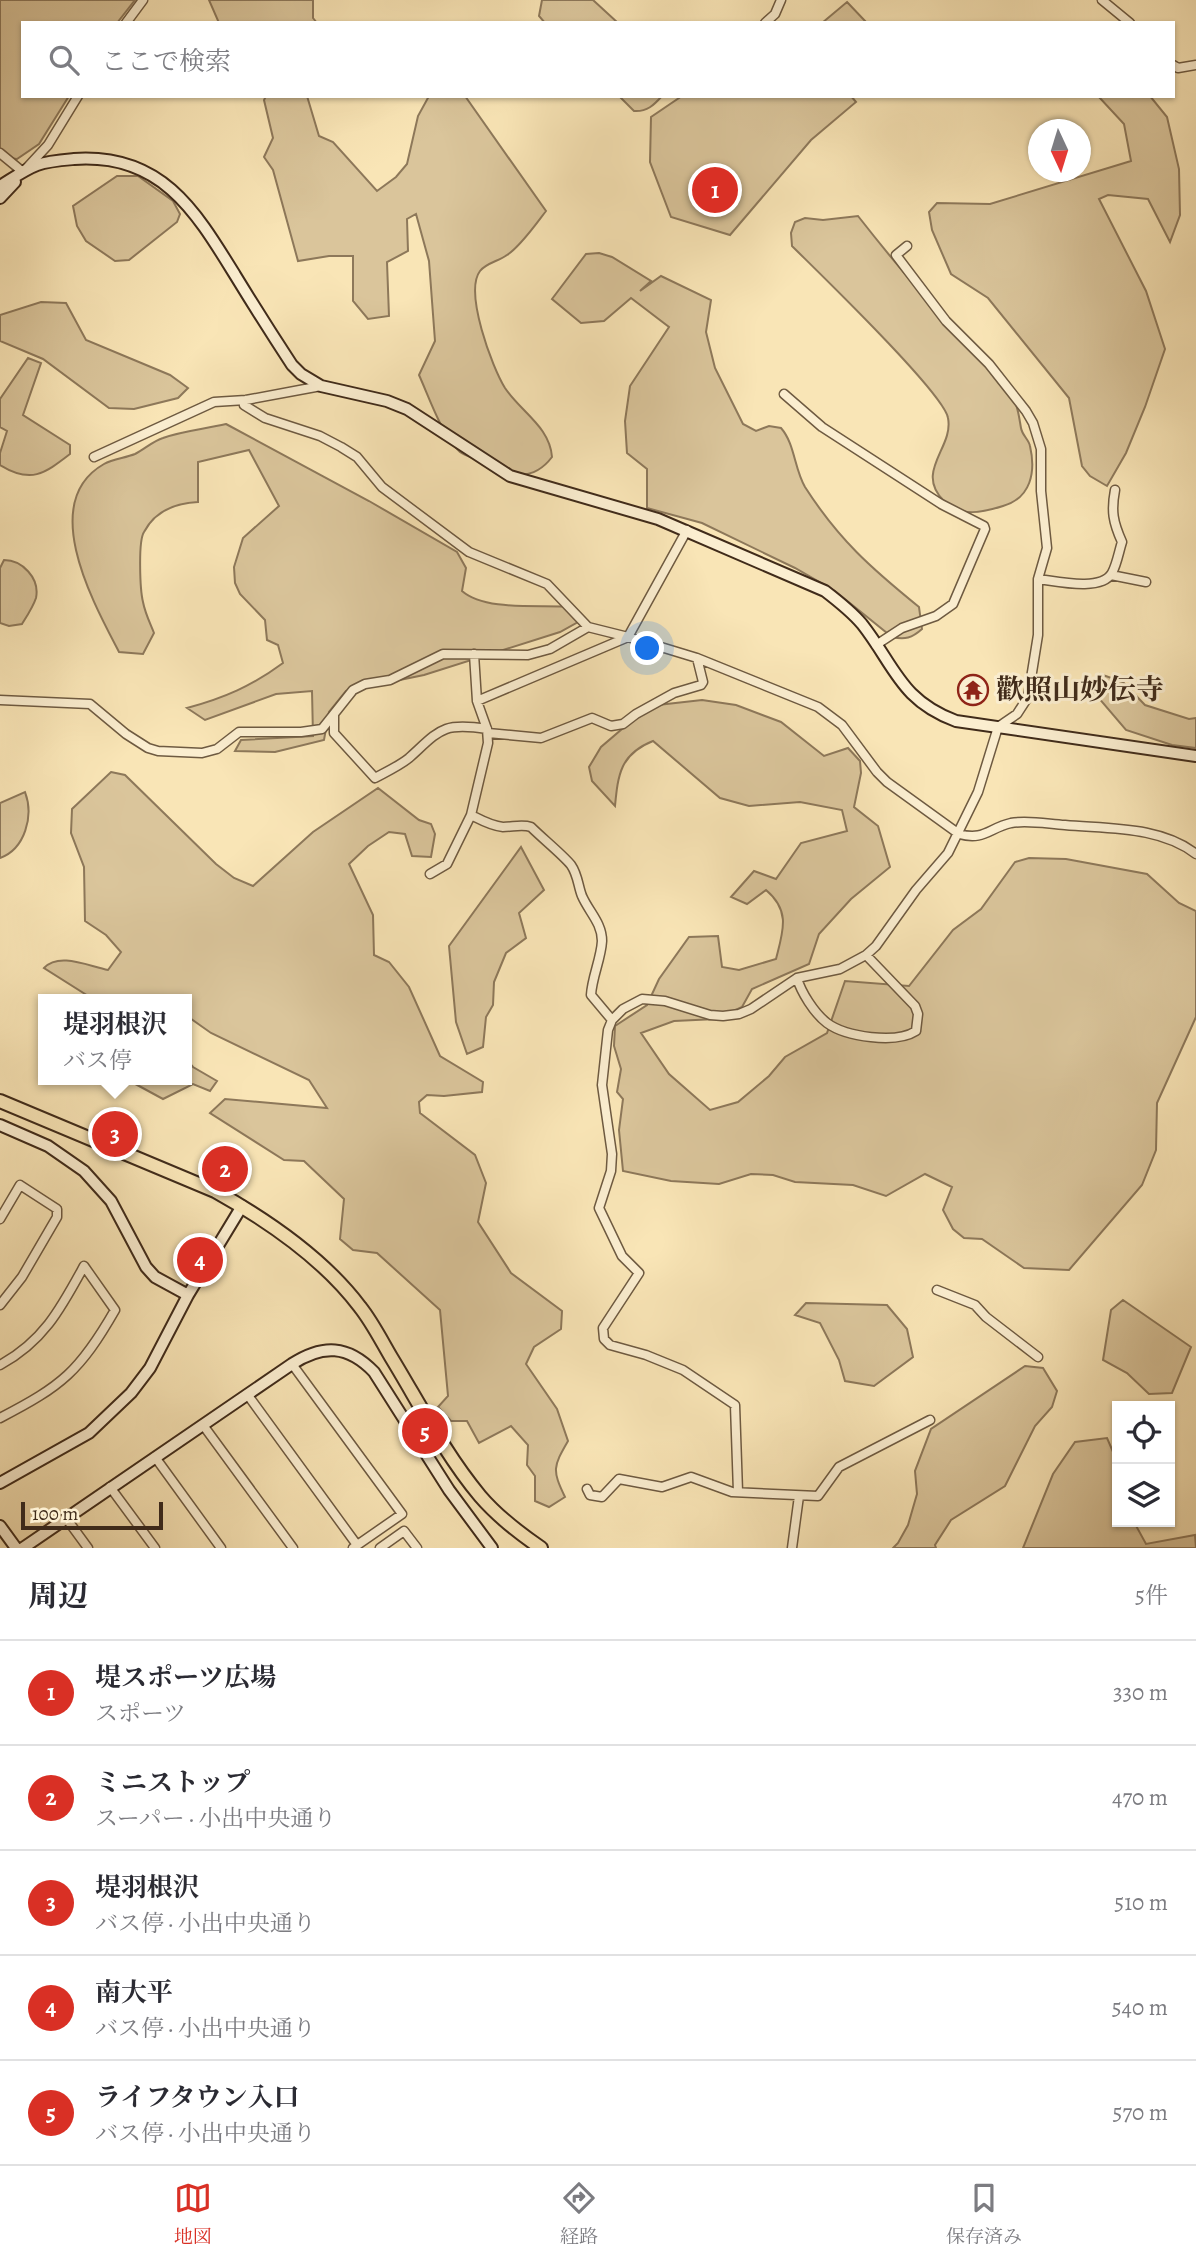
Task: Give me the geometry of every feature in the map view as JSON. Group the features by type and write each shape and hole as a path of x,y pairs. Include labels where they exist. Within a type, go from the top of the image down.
{"main road":[{"path":"0,1101 215,1191 242,1206 295,1244 341,1283 361,1308 448,1450 481,1496 515,1531 541,1548"}],"street":[{"path":"127,21 143,0"},
{"path":"767,21 775,14 781,0"},
{"path":"1101,0 1127,21"},
{"path":"1175,66 1196,65"},
{"path":"0,198 48,145 77,98"},
{"path":"0,153 23,172"},
{"path":"0,186 23,172 46,163 101,159 144,171 172,190 197,215 292,365 321,386 387,401 407,410 510,476 658,519 825,592 847,608 862,624 901,684 927,708 956,720 1196,757"},
{"path":"738,1492 735,1405 683,1370 646,1355 610,1345 604,1339 603,1328 639,1273 618,1249 598,1208 611,1171 612,1154 602,1084 608,1030 612,1020 623,1009 642,999 665,1001 710,1015 740,1014 797,978 840,969 866,955 876,946 916,890 941,863 959,834 978,792 998,727 1017,715 1028,697 1038,635 1038,579 1047,548 1041,491 1043,460 1033,422 989,364 946,321 896,255 907,246"},
{"path":"94,457 214,402 246,400 321,386"},
{"path":"784,394 822,427 941,504 984,526 953,604 936,617 902,628 876,645"},
{"path":"246,400 244,405 265,418 320,436 357,457 382,487 468,552 547,584 588,627 628,636 696,658 818,707 842,725 887,782 959,834 971,837 984,835 1010,823 1029,822 1135,831 1167,838 1186,846 1196,854"},
{"path":"1038,579 1090,584 1099,583 1111,575 1122,542 1113,523 1111,510 1115,490"},
{"path":"477,701 628,636 687,530"},
{"path":"1111,575 1146,582"},
{"path":"0,700 90,704 126,734 148,748 202,753 217,750 239,732 301,732 322,729 353,690 365,684 390,680 443,654 528,655 550,649 588,627"},
{"path":"430,874 447,864 471,815 484,768 488,731 477,701 474,654"},
{"path":"334,715 334,733 375,778 407,760 436,732 449,727 468,726 541,738 592,718 611,726 623,724 674,694 701,685 703,682 696,658"},
{"path":"471,815 503,827 531,827 570,864 601,932 601,949 591,995 612,1020"},
{"path":"797,978 813,1006 828,1024 847,1032 892,1038 916,1031 919,1022 915,1006 866,955"},
{"path":"0,1125 48,1146 84,1171 111,1202 146,1267 155,1277 188,1295"},
{"path":"0,1219 20,1185 57,1209 57,1217 22,1278 0,1305"},
{"path":"0,1483 89,1433 110,1416 131,1393 150,1368 188,1295 242,1206"},
{"path":"0,1365 28,1347 44,1331 61,1309 84,1266 115,1310 93,1348 64,1380 0,1418"},
{"path":"937,1290 975,1305 986,1317 1038,1357"},
{"path":"23,1548 292,1364 317,1351 333,1350 347,1352 363,1360 374,1372 449,1490 492,1548"},
{"path":"247,1394 355,1547 402,1514 292,1364"},
{"path":"587,1489 590,1495 602,1497 619,1479 662,1487 691,1477 717,1488 738,1492 818,1496 839,1467 930,1420"},
{"path":"203,1424 293,1548"},
{"path":"155,1457 221,1548"},
{"path":"110,1487 155,1548"},
{"path":"792,1548 799,1496"},
{"path":"66,1518 88,1548"},
{"path":"0,1525 16,1548"},
{"path":"380,1548 404,1531 417,1548"}],"shaded area":[{"path":"0,0 135,0 119,21 21,21 21,98 68,98 39,144 17,159 0,157"},
{"path":"209,0 313,0 315,21 218,21"},
{"path":"542,0 593,0 616,21 543,21 539,16"},
{"path":"847,2 865,21 824,21"},
{"path":"308,98 319,136 333,142 377,191 396,177 407,164 418,116 428,98 466,98 546,211 512,251 480,271 475,295 487,347 500,378 512,397 540,428 550,446 552,457 544,466 526,474 499,470 460,452 442,426 419,375 435,341 429,261 416,214 407,219 408,251 387,262 389,316 368,319 353,301 353,256 329,256 298,261 273,170 264,157 273,138 264,100"},
{"path":"621,98 660,98 650,107 634,111"},
{"path":"679,98 853,98 856,102 811,140 730,235 671,217 650,162 651,117"},
{"path":"1100,98 1152,98 1167,117 1179,169 1180,215 1170,242 1148,199 1108,195 1099,199 1146,291 1165,349 1126,453 1107,486 1090,476 1082,466 1069,398 988,298 951,274 932,230 929,212 937,203 990,204 1062,182 1091,182 1091,173 1131,161 1124,124"},
{"path":"117,176 138,176 173,201 180,214 177,222 129,260 115,261 86,241 77,226 73,206"},
{"path":"858,216 924,296 993,372 1013,399 1022,431 1030,446 1032,465 1029,483 1020,497 1012,502 988,510 965,512 944,501 933,480 934,469 948,429 948,418 941,404 903,359 792,246 791,233 795,222 805,218 823,220"},
{"path":"599,253 612,257 651,281 640,291 661,276 711,300 706,332 715,368 743,424 756,431 769,426 781,428 789,441 801,480 818,506 857,552 919,607 922,629 908,638 892,637 835,591 795,568 702,523 647,508 647,469 627,453 625,421 630,386 669,327 631,298 604,321 581,323 552,299 586,254"},
{"path":"41,302 66,303 86,340 170,375 188,388 178,398 134,409 109,408 43,359 0,341 0,315"},
{"path":"28,358 41,363 23,415 70,445 70,454 61,461 45,471 29,475 0,465 0,453 7,431 0,427 0,399"},
{"path":"226,424 457,552 466,568 462,591 472,598 515,606 573,607 578,622 560,632 424,675 346,691 329,712 324,740 275,752 235,751 241,740 313,736 312,691 276,694 205,720 187,708 237,690 283,663 278,645 267,640 265,620 240,594 235,583 234,567 243,538 279,506 249,450 198,462 198,502 167,509 154,519 144,532 140,555 141,587 145,610 154,633 143,654 119,652 86,581 77,554 73,528 75,503 84,481 104,464 135,454 170,436"},
{"path":"4,560 23,567 32,577 37,591 32,608 22,624 9,626 0,623 0,568"},
{"path":"1100,674 1123,682 1145,705 1189,719 1196,718 1196,748 1172,745 1126,730 1091,689"},
{"path":"702,700 736,705 781,722 824,756 848,748 860,761 861,773 854,807 878,826 890,867 851,899 819,934 809,964 752,989 742,1007 717,1019 674,1021 641,1033 669,1074 710,1110 738,1102 769,1076 785,1057 827,1033 845,981 909,986 953,930 981,909 1015,862 1029,858 1066,859 1147,874 1179,903 1196,911 1196,1017 1157,1103 1156,1150 1142,1185 1069,1270 1024,1268 982,1239 964,1238 953,1229 943,1210 952,1187 925,1174 886,1196 853,1185 795,1182 773,1175 751,1174 719,1184 671,1181 623,1171 619,1130 623,1099 617,1092 621,1069 614,1046 615,1026 647,1005 659,979 689,937 718,936 722,967 739,970 776,959 783,922 774,898 766,890 747,904 731,897 754,871 776,879 801,843 847,831 842,810 800,802 749,806 720,798 653,741 642,746 627,759 620,775 615,806 592,781 589,767 601,747 649,706"},
{"path":"111,772 125,775 216,864 234,878 253,886 313,832 378,788 419,820 431,824 435,834 431,857 412,856 405,834 389,832 368,846 349,864 373,915 374,955 389,962 409,987 440,1056 483,1082 482,1092 427,1095 419,1102 420,1113 475,1155 486,1183 478,1222 511,1273 562,1311 561,1329 534,1347 526,1364 557,1409 568,1441 556,1469 565,1497 549,1507 535,1501 535,1476 527,1465 528,1445 511,1426 479,1443 467,1421 451,1421 438,1407 448,1396 440,1310 377,1253 353,1250 340,1239 344,1199 304,1161 284,1160 210,1113 225,1099 327,1108 309,1080 211,1033 192,1020 192,994 85,994 44,968 50,963 66,961 108,970 121,952 106,935 85,921 84,867 71,833 72,809"},
{"path":"25,792 28,821 25,831 16,847 0,858 0,803"},
{"path":"521,847 544,890 519,913 526,938 506,953 494,982 493,1005 486,1017 483,1047 467,1054 456,1022 449,946"},
{"path":"192,1066 217,1081 210,1091 193,1084"},
{"path":"137,1085 191,1085 163,1099"},
{"path":"1123,1300 1191,1347 1172,1393 1149,1394 1127,1373 1103,1360 1111,1310"},
{"path":"806,1303 887,1305 907,1329 913,1357 874,1386 845,1381 839,1360 820,1323 795,1315"},
{"path":"1025,1366 1043,1368 1057,1391 1052,1407 1035,1426 1005,1486 951,1520 935,1545 936,1548 893,1548 908,1525 917,1494 915,1471 931,1429"},
{"path":"1107,1438 1112,1450 1112,1527 1137,1527 1146,1544 1195,1535 1196,1548 1023,1548 1053,1474 1075,1442"}],"place":[{"name":"堤スポーツ広場","path":"715,190"},
{"name":"歡照山妙伝寺","path":"973,690"},
{"name":"堤羽根沢","path":"115,1134"},
{"name":"ミニストップ","path":"225,1169"},
{"name":"南大平","path":"200,1260"},
{"name":"ライフタウン入口","path":"425,1431"}]}
